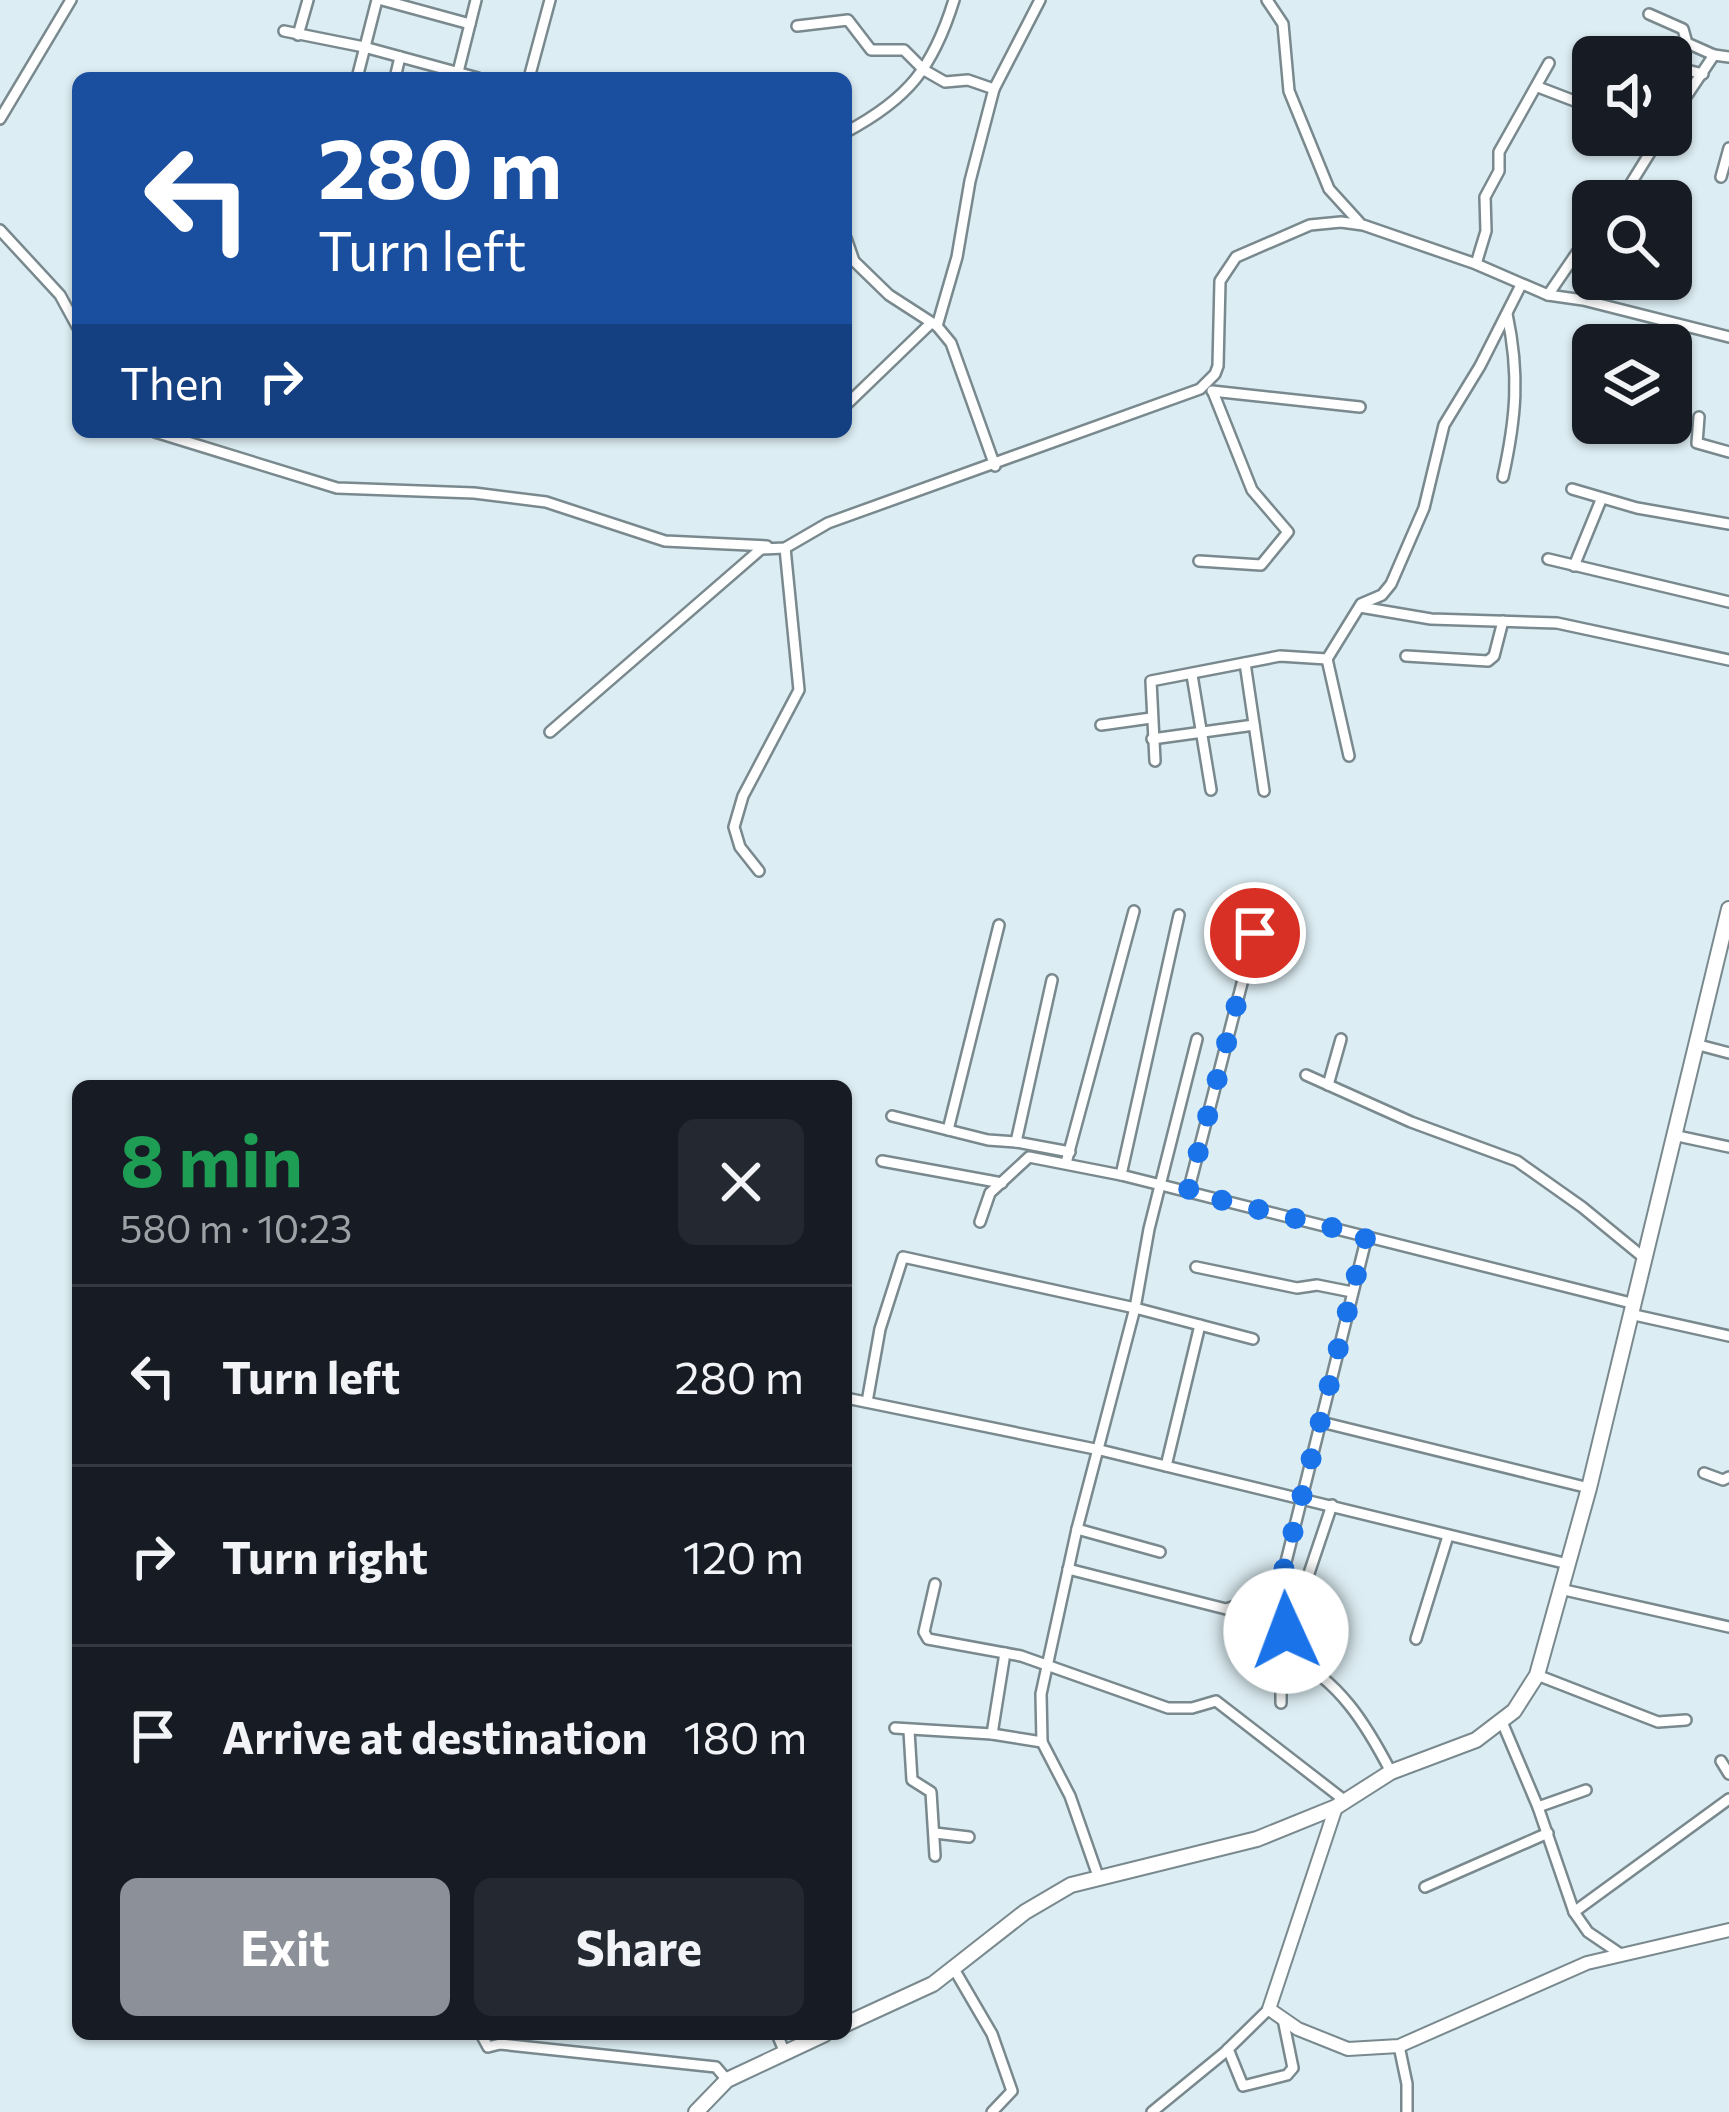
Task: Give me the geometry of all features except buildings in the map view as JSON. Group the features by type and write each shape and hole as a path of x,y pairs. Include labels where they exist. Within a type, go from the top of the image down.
{"main road":[{"path":"852,2021 932,1984 1050,1895 1098,1876 1257,1840 1340,1803 1390,1772 1476,1740 1502,1722 1526,1696 1537,1676 1589,1488 1729,909"},
{"path":"696,2112 727,2080 813,2040"}],"street":[{"path":"0,119 71,0"},
{"path":"298,35 308,0"},
{"path":"358,72 380,0 470,24"},
{"path":"284,31 364,47 436,72 458,72 476,0"},
{"path":"531,72 550,0"},
{"path":"852,128 906,94 943,35 954,0"},
{"path":"852,400 934,325 957,257 970,181 994,89 1040,0"},
{"path":"1267,0 1282,25 1289,91 1329,188 1349,216 1363,225"},
{"path":"1649,14 1683,29 1687,43 1729,57"},
{"path":"797,26 848,20 866,47 904,50 945,82 968,80 994,89"},
{"path":"1692,89 1714,55"},
{"path":"396,72 400,57"},
{"path":"1475,264 1486,231 1485,197 1499,171 1499,152 1549,63"},
{"path":"1692,71 1703,74"},
{"path":"1538,87 1572,101"},
{"path":"1721,177 1729,148"},
{"path":"1198,561 1261,565 1288,532 1252,490 1212,386 1218,366 1220,281 1237,257 1310,225 1363,225 1548,295 1729,337"},
{"path":"0,230 60,295 72,317"},
{"path":"852,255 890,295 934,325 951,343 995,466"},
{"path":"1548,295 1572,260"},
{"path":"1349,756 1328,659 1360,607 1391,584 1424,508 1444,424 1521,285"},
{"path":"1503,477 1516,409 1516,360 1507,314"},
{"path":"550,732 761,549 779,547 828,523 1212,386 1360,407"},
{"path":"1699,417 1695,441 1729,452"},
{"path":"174,438 337,488 474,493 546,502 665,541 779,547"},
{"path":"1572,489 1601,500 1729,524"},
{"path":"1574,566 1601,500"},
{"path":"759,871 740,848 734,826 743,796 799,691 779,547"},
{"path":"1548,559 1729,602"},
{"path":"1360,607 1432,619 1557,623 1729,660"},
{"path":"1406,656 1488,661 1494,656 1503,621"},
{"path":"1155,761 1151,681 1280,656 1328,659"},
{"path":"1245,663 1264,791"},
{"path":"1192,675 1211,790"},
{"path":"1101,725 1150,718"},
{"path":"1152,739 1254,725"},
{"path":"1068,1158 1135,911"},
{"path":"1121,1174 1179,915"},
{"path":"948,1130 999,925"},
{"path":"1188,1192 1255,933"},
{"path":"1016,1142 1052,980"},
{"path":"1098,1876 1070,1796 1042,1742 1041,1694 1196,1039"},
{"path":"1328,1085 1341,1039"},
{"path":"1695,1044 1729,1053"},
{"path":"1306,1076 1517,1161 1643,1257"},
{"path":"892,1116 988,1140 1016,1142 1160,1187 1366,1236 1729,1336"},
{"path":"1673,1135 1729,1147"},
{"path":"980,1222 990,1193 1026,1157 1068,1158"},
{"path":"882,1161 1002,1183"},
{"path":"1281,1702 1281,1674 1289,1656 1282,1577 1366,1236"},
{"path":"867,1402 880,1329 903,1257 1253,1339"},
{"path":"1196,1267 1297,1288 1352,1292"},
{"path":"1168,1461 1200,1325"},
{"path":"852,1400 1168,1461 1568,1564"},
{"path":"1321,1421 1589,1488"},
{"path":"1704,1473 1723,1480 1729,1477"},
{"path":"1069,1570 1228,1610 1245,1603 1300,1600 1332,1505"},
{"path":"1077,1529 1160,1552"},
{"path":"1415,1639 1448,1536"},
{"path":"934,1583 926,1638 1048,1664 1168,1708 1216,1701"},
{"path":"1561,1588 1729,1627"},
{"path":"992,1734 1005,1653"},
{"path":"1289,1656 1322,1674 1352,1706 1390,1772"},
{"path":"1537,1676 1658,1721 1686,1720"},
{"path":"1152,2112 1268,2009 1340,1803 1203,1690"},
{"path":"1502,1722 1548,1833 1574,1912 1588,1932 1619,1953"},
{"path":"895,1728 1042,1742"},
{"path":"909,1731 912,1780 932,1792 935,1856"},
{"path":"1721,1761 1729,1774"},
{"path":"1538,1807 1586,1790"},
{"path":"1574,1912 1729,1799"},
{"path":"1425,1886 1548,1833"},
{"path":"934,1834 969,1837"},
{"path":"1268,2009 1348,2049 1399,2046 1587,1963 1729,1930"},
{"path":"954,1969 992,2034 1012,2091 992,2112"},
{"path":"1228,2049 1244,2087 1287,2075 1292,2068 1283,2019"},
{"path":"484,2040 488,2047 500,2044 716,2067 727,2080"},
{"path":"780,2040 785,2054"},
{"path":"1399,2046 1407,2112"}],"route":[{"path":"1255,933 1188,1192 1366,1236 1282,1577 1286,1631"}]}
